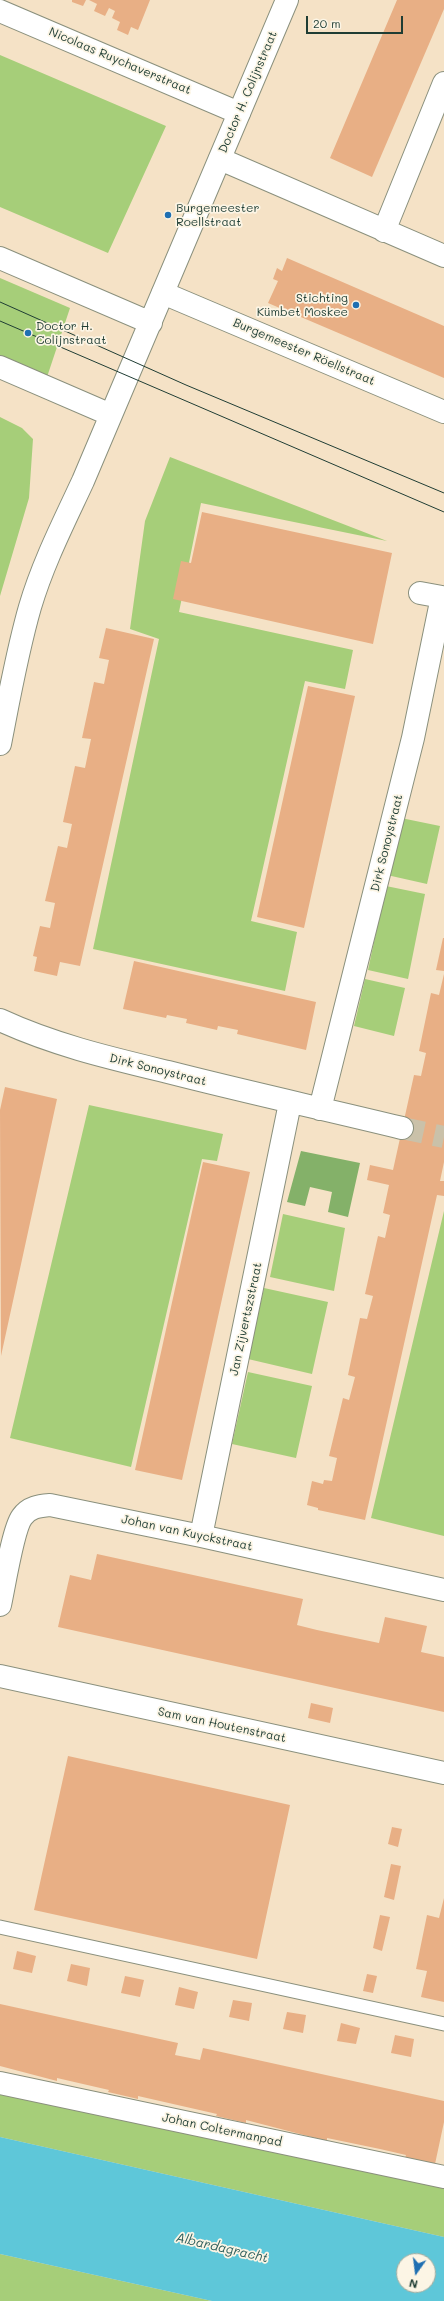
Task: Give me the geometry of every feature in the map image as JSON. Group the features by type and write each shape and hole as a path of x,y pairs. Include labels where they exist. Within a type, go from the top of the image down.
{"street":[{"name":"Doctor H. Colijnstraat","path":"0,744 17,655 30,607 48,556 151,323 287,0"},
{"name":"Nicolaas Ruychaverstraat","path":"0,11 239,113"},
{"path":"384,231 444,83"},
{"path":"220,159 444,256"},
{"path":"0,258 151,323"},
{"name":"Burgemeester Röellstraat","path":"163,293 444,412"},
{"path":"0,367 111,415"},
{"name":"Dirk Sonoystraat","path":"320,1109 413,738 442,597 420,593"},
{"name":"Dirk Sonoystraat","path":"0,1020 27,1033 70,1048 290,1103 402,1128"},
{"name":"Jan Zijvertszstraat","path":"201,1536 290,1103"},
{"name":"Johan van Kuyckstraat","path":"0,1605 12,1548 22,1517 34,1507 50,1504 444,1590"},
{"name":"Sam van Houtenstraat","path":"0,1676 444,1773"},
{"name":"Johan Coltermanpad","path":"0,2083 444,2177"}],"lane":[{"path":"0,1927 444,2024"}],"green space":[{"path":"0,55 166,126 108,253 0,207"},
{"path":"0,278 70,308 45,383 0,364"},
{"path":"0,417 22,428 33,439 29,498 0,596"},
{"path":"170,457 387,541 201,503 179,612 353,650 345,689 305,681 251,921 297,932 285,991 93,949 159,639 130,629 145,521"},
{"path":"401,818 440,826 427,884 387,875"},
{"path":"386,886 425,894 408,979 368,970"},
{"path":"365,979 405,988 394,1036 354,1026"},
{"path":"89,1105 223,1134 217,1161 202,1159 131,1467 10,1438"},
{"path":"301,1151 360,1163 348,1217 328,1212 332,1192 310,1187 305,1206 287,1202"},
{"path":"444,1211 444,1536 371,1518"},
{"path":"283,1214 345,1228 334,1291 270,1277"},
{"path":"264,1288 328,1302 312,1374 248,1359"},
{"path":"248,1372 312,1386 296,1458 232,1444"},
{"path":"0,2090 444,2186 444,2237 0,2137"},
{"path":"0,2254 212,2301 0,2301"}],"water":[{"name":"Albardagracht","path":"0,2137 444,2237 444,2301 212,2301 0,2254"}],"building":[{"path":"72,0 86,0 83,6 72,2"},
{"path":"89,0 150,0 138,30 131,27 128,35 117,30 120,22 112,18 115,11 109,8 105,16 94,11 97,4"},
{"path":"397,0 444,0 444,9 372,177 330,158"},
{"path":"287,258 444,326 444,378 268,303 278,281 273,279 277,268 282,271"},
{"path":"202,512 392,553 373,644 173,599 181,561 191,563"},
{"path":"106,628 154,639 80,966 60,962 57,976 34,971 37,957 33,956 40,926 50,928 55,903 45,901 58,846 67,848 72,824 63,822 75,766 85,768 91,739 82,738 94,682 104,684 109,660 99,658"},
{"path":"308,686 355,696 304,928 257,917"},
{"path":"444,938 444,971 436,970"},
{"path":"134,961 316,1002 306,1050 237,1034 238,1030 218,1026 217,1030 186,1023 187,1019 167,1015 166,1018 123,1009"},
{"path":"444,974 444,1162 440,1181 444,1181 444,1196 437,1195 365,1520 318,1510 318,1508 307,1505 312,1481 323,1484 324,1480 332,1481 337,1458 329,1456 343,1398 349,1400 355,1377 348,1375 360,1318 367,1319 373,1296 365,1294 378,1236 385,1238 390,1215 383,1213 389,1185 367,1180 370,1165 393,1170 414,1075 421,1076 426,1053 419,1051 431,993 439,995"},
{"path":"5,1087 57,1099 1,1356 0,1110"},
{"path":"203,1162 250,1172 182,1480 135,1470"},
{"path":"97,1554 303,1599 297,1625 317,1630 379,1643 385,1617 427,1626 421,1652 444,1657 444,1712 58,1627 70,1575 91,1580"},
{"path":"311,1703 333,1708 330,1723 308,1718"},
{"path":"68,1756 290,1805 257,1959 34,1910"},
{"path":"392,1827 402,1829 398,1847 388,1844"},
{"path":"391,1864 401,1866 394,1900 384,1897"},
{"path":"444,1898 444,2002 421,1997 427,1971 416,1969 427,1915 439,1918"},
{"path":"380,1915 390,1917 382,1951 373,1948"},
{"path":"17,1951 36,1956 32,1973 13,1969"},
{"path":"71,1964 90,1968 87,1986 67,1981"},
{"path":"367,1974 377,1976 373,1993 363,1991"},
{"path":"125,1976 144,1980 140,1997 121,1993"},
{"path":"179,1987 198,1992 194,2009 175,2005"},
{"path":"233,2000 252,2003 249,2021 229,2017"},
{"path":"0,2004 178,2043 175,2055 200,2060 203,2048 444,2101 444,2122 435,2164 405,2158 406,2155 380,2149 327,2138 327,2141 246,2120 246,2123 216,2116 217,2114 138,2096 138,2099 108,2092 109,2090 57,2078 57,2081 0,2066"},
{"path":"287,2012 306,2015 303,2033 283,2029"},
{"path":"341,2023 360,2028 356,2044 337,2041"},
{"path":"395,2035 414,2039 411,2057 391,2053"}],"tunnel":[{"path":"402,1128 444,1137"}],"tram line":[{"path":"0,302 186,385 444,493"},
{"path":"0,321 444,512"}],"place":[{"name":"Burgemeester Roellstraat","path":"168,215"},
{"name":"Stichting Kümbet Moskee","path":"356,305"},
{"name":"Doctor H. Colijnstraat","path":"28,333"}]}
